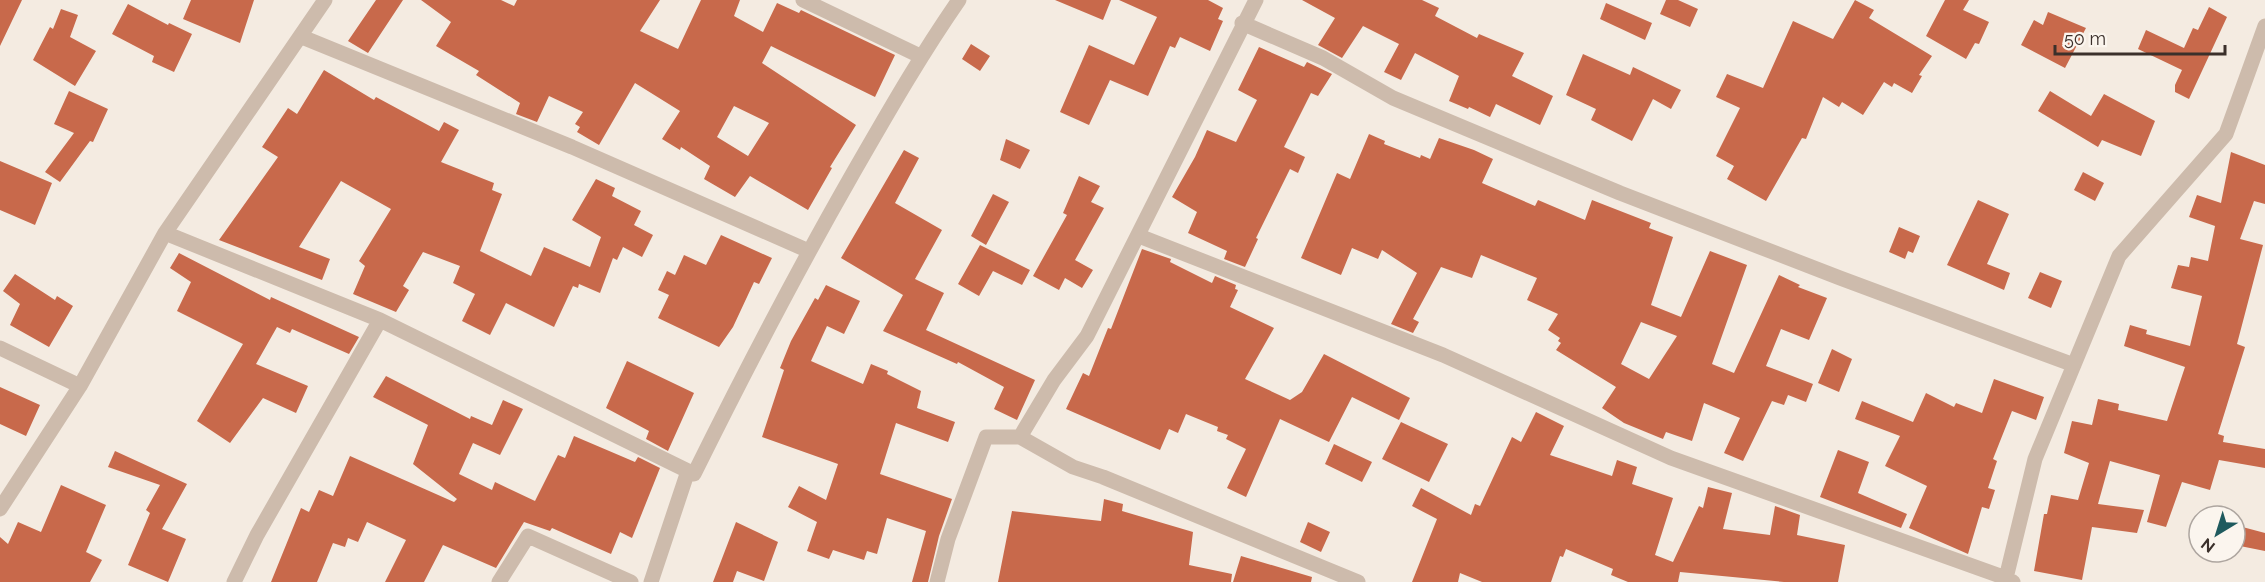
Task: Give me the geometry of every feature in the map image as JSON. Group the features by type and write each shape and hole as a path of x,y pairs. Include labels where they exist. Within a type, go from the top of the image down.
{"street":[{"path":"0,509 80,386 165,233 302,37 324,0"},
{"path":"803,0 920,56"},
{"path":"165,233 380,320 694,474 740,380 809,251 920,56 959,0"},
{"path":"1020,437 1054,380 1087,336 1139,236 1242,23 1256,0"},
{"path":"1242,23 1323,58 1393,98 1620,193 2074,365"},
{"path":"1139,236 1443,356 1671,458 2009,580 2035,459 2119,256 2226,134 2265,26"},
{"path":"302,37 572,147 809,251"},
{"path":"234,582 257,535 380,320"},
{"path":"0,348 80,386"},
{"path":"937,582 948,539 986,437 1020,437 1073,467 1103,477 1358,582"},
{"path":"651,582 688,471"},
{"path":"499,582 528,536 631,582"}],"building":[{"path":"0,0 22,0 0,46"},
{"path":"191,0 254,0 240,43 183,19"},
{"path":"376,0 403,0 368,53 348,41"},
{"path":"421,0 501,0 514,6 517,0 660,0 640,31 678,49 701,0 740,0 734,16 763,32 777,3 799,13 801,10 895,55 875,97 771,46 762,63 856,125 830,167 832,168 808,210 750,176 735,197 704,179 710,166 681,147 680,150 662,139 680,111 635,83 599,145 577,132 580,127 575,124 583,112 549,96 537,122 516,114 520,103 476,75 479,71 436,46 451,22","holes":["734,106 769,123 748,156 717,137"]},
{"path":"1055,0 1111,0 1103,20"},
{"path":"1119,0 1208,0 1223,8 1218,19 1223,21 1210,51 1180,37 1175,48 1170,46 1148,96 1110,80 1089,125 1060,112 1089,45 1134,65 1157,17"},
{"path":"1302,0 1422,0 1439,8 1435,16 1477,38 1479,34 1524,53 1512,76 1553,96 1540,125 1496,104 1490,117 1449,101 1459,76 1415,53 1401,80 1384,72 1399,44 1363,26 1342,58 1318,45 1335,18"},
{"path":"1666,0 1678,0 1698,9 1690,27 1660,14"},
{"path":"1855,0 1874,10 1869,18 1932,56 1919,75 1922,76 1912,93 1894,83 1892,87 1884,82 1863,115 1842,102 1839,107 1823,97 1806,139 1802,138 1766,201 1727,179 1734,166 1716,156 1740,108 1716,97 1727,74 1763,88 1793,21 1833,39"},
{"path":"1945,0 1969,0 1963,10 1989,22 1979,44 1975,43 1966,59 1926,36"},
{"path":"1606,3 1652,23 1645,40 1600,19"},
{"path":"128,4 168,25 169,23 192,34 174,72 152,62 154,56 112,34"},
{"path":"2209,7 2227,17 2189,99 2175,92 2175,85 2182,70 2138,49 2146,30 2184,48 2193,28 2198,30"},
{"path":"61,9 78,15 70,37 96,51 75,86 33,60 50,27 53,29"},
{"path":"2048,12 2086,28 2065,68 2021,45 2034,20 2043,25"},
{"path":"971,44 990,56 980,71 962,59"},
{"path":"1259,47 1304,67 1307,62 1332,74 1318,96 1311,93 1284,147 1305,157 1298,173 1290,169 1256,238 1258,239 1245,267 1224,259 1227,251 1188,233 1197,212 1172,197 1195,157 1207,130 1236,142 1257,100 1238,90"},
{"path":"1583,54 1630,75 1633,67 1681,90 1671,109 1653,99 1632,141 1591,120 1596,109 1566,95"},
{"path":"324,70 374,100 376,97 439,131 444,122 459,130 441,162 494,183 492,190 502,194 480,251 531,276 544,247 590,267 601,237 572,220 596,179 615,188 612,196 641,211 634,225 653,235 642,257 623,247 617,260 613,258 600,293 579,284 578,288 573,286 554,327 506,303 490,335 462,321 475,294 453,283 460,266 423,252 403,286 409,290 396,312 353,294 365,266 359,261 391,209 341,181 299,247 330,259 322,280 219,240 278,157 262,147 288,108 297,114"},
{"path":"69,91 108,109 93,142 90,141 60,182 45,172 74,133 54,124"},
{"path":"2050,91 2091,116 2104,94 2155,121 2141,156 2102,140 2098,147 2038,111"},
{"path":"1369,134 1385,141 1384,144 1420,158 1421,155 1430,159 1439,138 1493,159 1482,183 1535,206 1538,200 1585,220 1592,200 1651,223 1649,228 1673,237 1651,305 1681,317 1710,251 1747,265 1712,364 1734,373 1779,275 1800,285 1798,287 1827,298 1809,340 1781,329 1766,366 1813,384 1806,402 1788,395 1784,405 1772,401 1743,461 1724,453 1740,418 1704,403 1692,441 1666,432 1663,439 1624,423 1602,408 1616,387 1556,350 1561,343 1558,341 1560,338 1548,330 1558,314 1527,300 1537,278 1481,255 1472,278 1441,267 1413,319 1419,322 1413,333 1391,324 1417,273 1382,250 1378,259 1352,248 1341,275 1301,258 1337,173 1350,179","holes":["1641,322 1677,336 1649,379 1621,364"]},
{"path":"1006,139 1030,150 1020,169 1000,160"},
{"path":"904,150 919,158 895,203 942,230 915,279 944,293 926,330 1035,380 1017,420 994,409 1004,387 958,362 957,364 883,331 903,295 841,258"},
{"path":"2231,152 2265,165 2265,204 2254,201 2240,239 2263,245 2237,344 2245,347 2218,434 2224,436 2223,442 2265,449 2265,468 2219,460 2210,490 2182,482 2166,527 2147,522 2160,475 2110,461 2098,504 2144,510 2137,533 2092,527 2082,580 2034,571 2044,514 2047,514 2051,495 2078,500 2089,463 2064,453 2072,421 2092,425 2098,399 2119,404 2118,410 2167,421 2185,367 2124,346 2130,325 2147,330 2146,334 2190,346 2202,296 2171,288 2178,265 2189,267 2191,257 2208,261 2215,226 2189,217 2197,195 2221,203"},
{"path":"0,161 52,183 35,225 0,210"},
{"path":"2083,172 2104,183 2095,201 2074,190"},
{"path":"1079,176 1100,186 1091,202 1104,208 1075,260 1093,270 1082,288 1065,278 1059,290 1033,276 1067,215 1063,213"},
{"path":"993,194 1009,202 986,245 971,236"},
{"path":"1978,200 2009,214 1987,264 2010,273 2004,290 1947,265"},
{"path":"1899,227 1920,236 1913,253 1908,251 1905,259 1889,252"},
{"path":"721,235 772,258 759,284 754,282 733,327 719,347 658,318 669,295 658,290 667,271 675,275 684,255 706,265"},
{"path":"980,245 1030,270 1022,285 993,271 979,296 958,284"},
{"path":"1142,249 1171,259 1170,262 1212,283 1215,276 1236,285 1235,289 1238,290 1230,307 1274,328 1245,379 1290,400 1302,392 1324,354 1410,398 1399,420 1352,397 1329,442 1280,419 1246,497 1227,488 1246,449 1226,439 1228,435 1217,431 1218,427 1186,414 1178,433 1169,429 1160,450 1066,409 1083,373 1089,376 1108,328 1111,329"},
{"path":"179,253 270,300 271,297 359,337 349,354 292,329 290,333 277,327 256,364 308,386 296,413 263,398 230,443 197,421 243,344 177,311 191,282 170,268"},
{"path":"2040,272 2062,281 2051,308 2028,298"},
{"path":"15,274 55,300 57,296 73,306 49,347 10,325 20,304 3,291"},
{"path":"826,285 860,301 844,334 827,326 811,361 863,384 871,364 888,371 887,374 921,391 917,408 955,422 948,442 896,423 880,474 952,499 939,536 928,582 912,582 926,531 887,518 877,554 867,551 864,560 833,550 829,559 807,551 817,522 788,507 799,486 826,500 838,464 762,437 784,370 780,368 791,341 815,298 818,300"},
{"path":"1832,349 1852,359 1839,392 1818,383"},
{"path":"627,361 694,393 668,451 646,439 649,431 606,408"},
{"path":"386,376 470,419 471,416 492,425 503,400 523,409 500,455 473,443 459,474 492,490 495,482 535,501 558,455 565,458 574,436 635,462 638,457 660,468 632,538 620,532 611,554 552,528 550,531 524,522 496,568 443,545 424,582 385,582 406,540 367,522 358,542 348,538 345,547 333,543 317,582 271,582 301,508 309,512 319,490 333,496 350,456 454,502 457,499 413,464 428,425 373,397"},
{"path":"1994,379 2044,397 2036,420 2012,411 1993,459 1997,461 1988,488 1995,490 1989,509 1982,507 1968,554 1909,528 1927,486 1885,466 1900,436 1855,419 1862,401 1913,422 1926,393 1954,407 1956,403 1982,413"},
{"path":"0,387 40,405 26,436 0,424"},
{"path":"1536,412 1564,426 1550,455 1612,476 1617,460 1637,467 1632,484 1673,498 1655,555 1673,562 1699,506 1703,508 1708,487 1732,493 1723,529 1770,535 1775,506 1800,515 1797,535 1845,545 1838,582 1784,582 1680,572 1678,582 1628,582 1611,575 1613,569 1566,549 1563,557 1560,556 1551,582 1482,582 1460,573 1458,582 1412,582 1437,519 1412,506 1421,488 1471,515 1475,504 1480,506 1512,437 1521,442"},
{"path":"1401,422 1448,444 1429,482 1382,459"},
{"path":"1334,444 1372,462 1362,482 1325,464"},
{"path":"1838,450 1869,462 1858,493 1907,514 1901,528 1820,497"},
{"path":"115,451 187,484 162,529 186,539 168,582 128,565 150,513 146,510 160,485 108,467"},
{"path":"61,485 106,505 86,552 102,560 90,582 0,582 0,537 8,544 18,522 41,532"},
{"path":"1104,499 1123,504 1122,511 1193,532 1189,565 1232,574 1231,582 998,582 1012,511 1101,521"},
{"path":"736,522 778,542 764,581 737,571 733,582 713,582"},
{"path":"1308,522 1330,532 1321,552 1300,542"},
{"path":"2247,528 2265,533 2265,551 2247,547"},
{"path":"1241,556 1312,577 1311,582 1233,582"}]}
